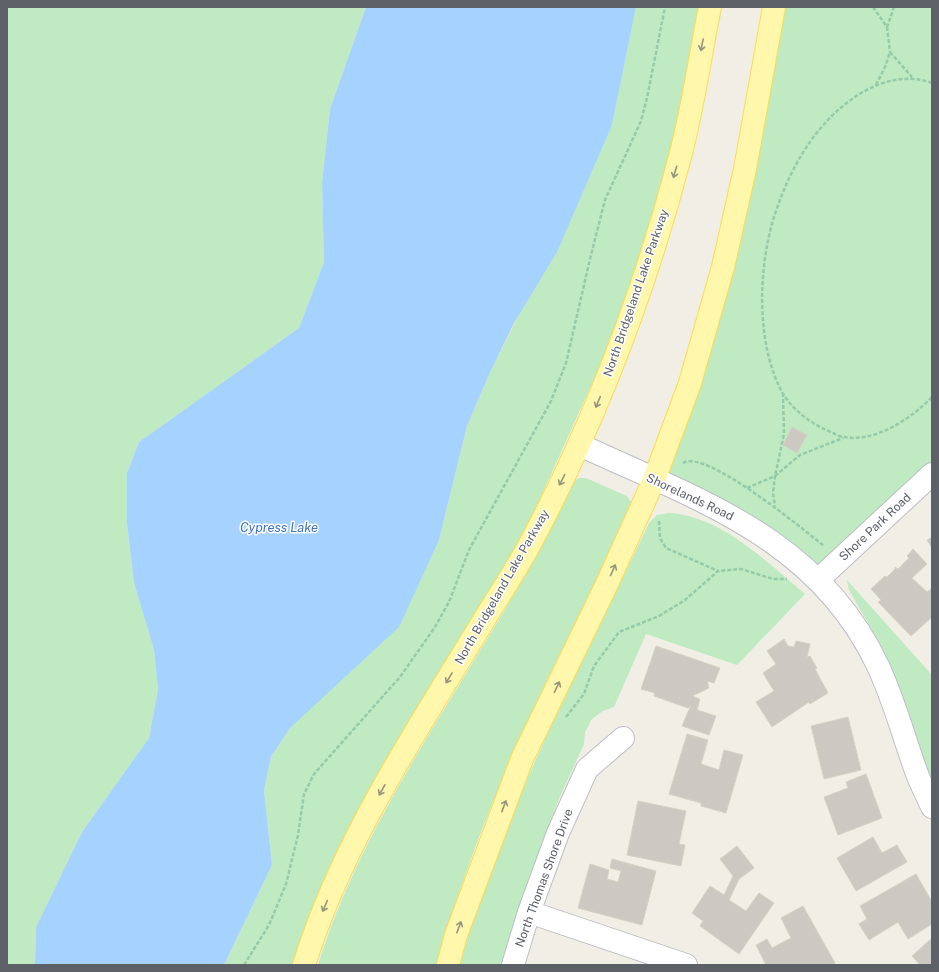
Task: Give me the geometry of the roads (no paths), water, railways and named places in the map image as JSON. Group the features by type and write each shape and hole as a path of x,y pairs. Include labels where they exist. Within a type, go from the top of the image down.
{"main road":[{"name":"North Bridgeland Lake Parkway","path":"304,965 314,934 350,849 386,783 529,546 580,446 613,366 655,242 680,155 710,7"},
{"path":"448,965 456,935 522,759 606,586 662,483 723,267 746,169 774,7"}],"street":[{"name":"Shorelands Road","path":"580,446 722,510 773,541 819,579 851,617 878,665 900,719 916,771 932,807"},
{"name":"Shore Park Road","path":"819,579 932,474"},
{"name":"North Thomas Shore Drive","path":"513,965 529,912 558,833 587,769 623,738"},
{"path":"529,912 686,965"}],"water":[{"name":"Cypress Lake","path":"366,7 636,7 612,125 557,252 514,323 488,377 467,426 439,540 399,627 290,728 271,757 264,790 272,865 224,965 35,965 36,927 82,832 149,738 158,689 154,650 134,583 127,524 127,473 139,442 299,328 324,262 322,183 330,109"}]}
